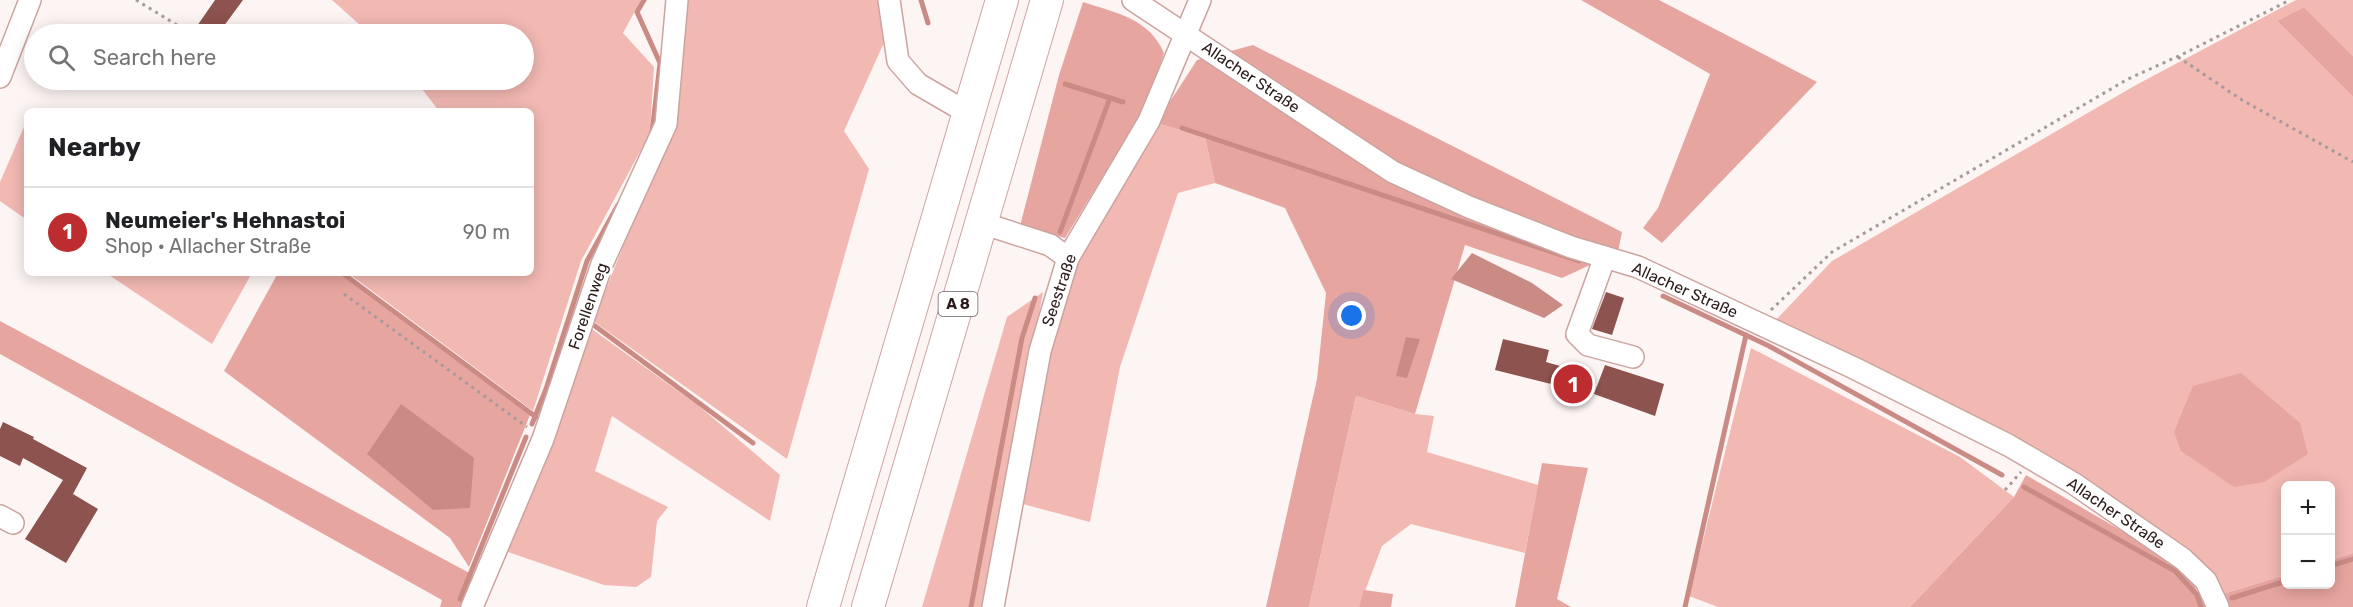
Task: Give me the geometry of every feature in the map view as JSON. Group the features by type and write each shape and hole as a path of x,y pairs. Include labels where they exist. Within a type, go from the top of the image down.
{"highway":[{"name":"A 8","path":"823,607 1002,0"},
{"name":"A 8","path":"868,607 1047,0"}],"street":[{"path":"0,77 30,0"},
{"name":"Forellenweg","path":"472,607 543,439 602,264 666,124 676,0"},
{"path":"889,0 898,62 918,84 968,113"},
{"name":"Allacher Straße","path":"1133,0 1393,172 1469,207 1571,247 1638,267 1854,368 1998,440 2073,483 2183,559 2206,581 2217,607"},
{"name":"Seestraße","path":"993,607 1040,351 1068,258 1149,120 1200,0"},
{"path":"982,223 1050,245 1068,258"},
{"path":"1605,257 1577,334 1588,345 1633,357"}],"path":[{"path":"136,0 175,24"},
{"path":"1757,323 1832,252 2128,79 2178,57 2290,0"},
{"path":"2178,57 2242,100 2353,162"},
{"path":"344,294 543,439"}],"shaded area":[{"path":"332,0 641,0 623,33 654,67 650,133 581,261 533,411 352,276 534,276 534,108 437,108 423,90 534,90 534,24 359,24"},
{"path":"681,0 881,0 887,36 844,131 869,169 787,459 593,321 673,123"},
{"path":"1581,0 1659,0 1817,82 1662,243 1643,228 1658,208 1710,74"},
{"path":"2296,0 2353,0 2353,56 2304,7 2277,21 2353,97 2353,553 2335,559 2335,481 2281,481 2281,576 2223,594 2199,563 1772,324 1832,261 2136,85"},
{"path":"1083,2 1130,18 1140,24 1158,41 1164,53 1146,106 1065,238 1020,226 1059,75"},
{"path":"2304,7 2353,56 2353,97 2277,21"},
{"path":"1253,45 1622,232 1618,252 1562,278 1465,245 1415,414 1356,396 1309,607 1266,607 1317,379 1326,293 1285,208 1215,183 1205,137 1156,123 1197,60"},
{"path":"1156,123 1205,137 1215,183 1178,193 1120,367 1090,522 1019,503 1045,353 1071,262"},
{"path":"24,127 24,218 0,201 0,182"},
{"path":"1472,253 1532,283 1563,305 1544,318 1451,279"},
{"path":"110,276 250,276 212,344"},
{"path":"276,276 342,276 530,415 469,567 450,538 224,371"},
{"path":"1043,292 986,607 922,607 1007,317"},
{"path":"0,321 475,576 465,607 440,607 442,600 0,354"},
{"path":"589,327 699,406 780,475 770,521 612,416 595,471 668,507 657,521 651,577 636,587 604,585 505,551"},
{"path":"1406,337 1420,339 1407,378 1396,376"},
{"path":"1751,348 1960,457 2014,497 1910,607 1718,607 1689,596"},
{"path":"2241,373 2300,423 2308,454 2264,482 2234,487 2181,451 2174,432 2193,386"},
{"path":"1356,396 1415,414 1434,416 1427,452 1538,485 1525,553 1411,524 1382,546 1359,607 1309,607"},
{"path":"401,404 474,458 470,508 433,510 367,454"},
{"path":"1542,463 1588,468 1557,599 1571,607 1515,607"},
{"path":"2026,475 2182,566 2207,607 1910,607 2014,497"},
{"path":"2353,553 2353,607 2226,607 2223,594 2281,576 2281,589 2335,589 2335,559"},
{"path":"1364,590 1393,594 1391,607 1359,607"}],"building":[{"path":"215,0 243,0 225,24 198,24"},
{"path":"1606,292 1624,298 1612,335 1592,329"},
{"path":"1503,339 1549,350 1546,362 1560,366 1555,385 1495,370"},
{"path":"1605,365 1664,384 1655,416 1594,394"},
{"path":"3,422 87,468 73,494 98,509 66,563 25,539 63,480 23,458 20,466 0,456 0,429"}],"waterway":[{"path":"644,0 637,12 660,63 652,133"},
{"path":"921,0 928,23"},
{"path":"1065,84 1123,102"},
{"path":"1060,232 1110,98"},
{"path":"1182,128 1579,261"},
{"path":"532,424 546,389 587,261 618,205"},
{"path":"346,276 536,417"},
{"path":"1663,296 1769,346 2002,475"},
{"path":"971,607 1022,338 1035,298"},
{"path":"595,326 753,443"},
{"path":"1685,607 1746,335"},
{"path":"460,599 526,437"},
{"path":"2024,487 2175,571 2197,595 2201,607"},
{"path":"2335,564 2353,559"},
{"path":"2232,598 2281,583"}],"place":[{"name":"Neumeier's Hehnastoi","path":"1573,384"}]}
